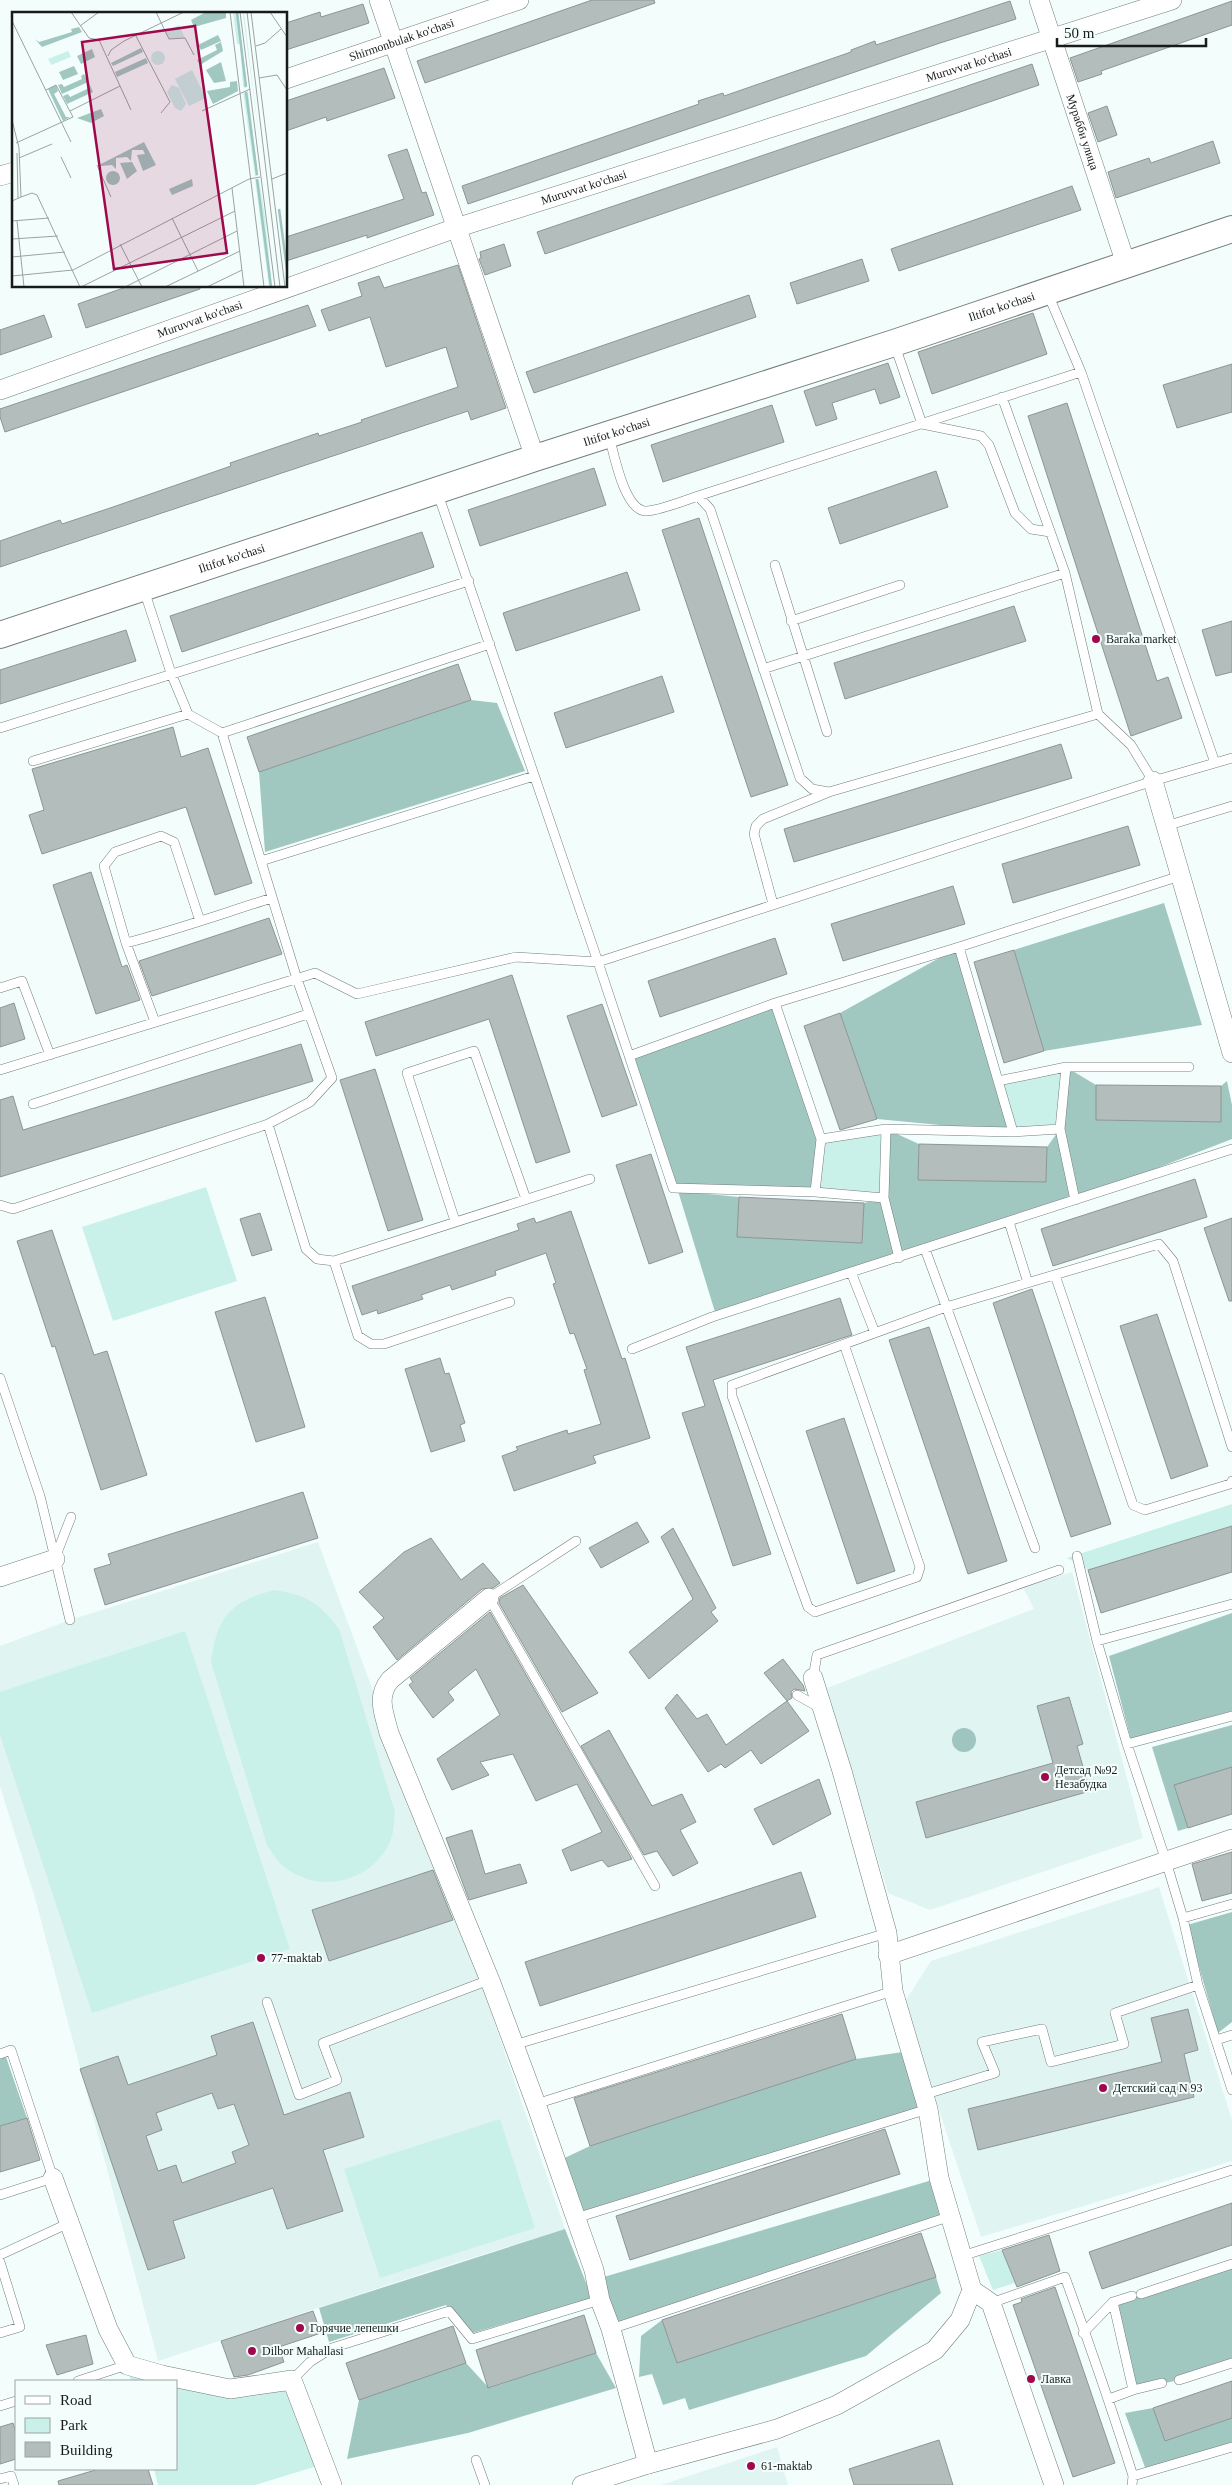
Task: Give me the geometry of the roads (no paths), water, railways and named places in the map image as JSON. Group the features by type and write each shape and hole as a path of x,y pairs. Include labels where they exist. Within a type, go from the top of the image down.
{"street":[{"path":"379,0 535,458"},
{"name":"Shirmonbulak ko'chasi","path":"288,77 518,0"},
{"name":"Мурабби улица","path":"1039,0 1126,264"},
{"name":"Muruvvat ko'chasi","path":"288,288 456,228 1172,0"},
{"name":"Iltifot ko'chasi","path":"0,635 535,458 894,344 1232,229"},
{"name":"Muruvvat ko'chasi","path":"0,390 287,288"},
{"path":"1153,781 1180,876 1226,1012 1232,1053"},
{"path":"0,1577 55,1559"},
{"path":"489,1598 390,1680 384,1687 381,1703 389,1733 491,1983 576,2218 594,2270 600,2300 611,2329 648,2464"},
{"path":"582,2485 648,2464 777,2429 836,2404 904,2369 935,2350 960,2320 972,2290 939,2178 926,2102 893,1991 887,1933 847,1769 822,1709 812,1678"},
{"path":"888,1956 1232,1839"},
{"path":"53,2178 108,2329 128,2365 162,2375 230,2389 292,2380 332,2485"},
{"path":"972,2290 991,2303 1054,2485"}],"lane":[{"path":"1047,292 1081,372 1215,763"},
{"path":"894,344 922,424"},
{"path":"608,435 627,495 635,508 646,512 1081,372"},
{"path":"1002,397 1065,573 1098,714 1131,745 1153,781"},
{"path":"922,424 981,436 989,445 1015,513 1031,528 1050,532"},
{"path":"437,491 673,1188 815,1192 884,1198"},
{"path":"698,496 710,509 800,778 812,789 829,792"},
{"path":"775,565 791,621 828,732"},
{"path":"763,668 1065,573"},
{"path":"0,728 469,581"},
{"path":"791,621 900,585"},
{"path":"0,1205 13,1209 268,1124 310,1102 332,1078 308,1014 222,733 188,714 171,673 142,587"},
{"path":"222,733 490,644"},
{"path":"33,761 188,714"},
{"path":"773,904 754,834 756,826 763,819 829,792 1098,714"},
{"path":"0,1070 314,973 357,994 516,957 598,962 1153,781 1232,758"},
{"path":"261,861 534,776"},
{"path":"1166,826 1232,806"},
{"path":"155,1022 126,943 104,866 115,852 161,836 174,842 200,921"},
{"path":"629,1056 775,1003 959,947 1180,876"},
{"path":"126,943 272,898"},
{"path":"959,947 1013,1132"},
{"path":"0,988 22,981 50,1055"},
{"path":"775,1003 821,1139 815,1192"},
{"path":"33,1104 308,1014"},
{"path":"455,1221 407,1073 474,1051 526,1199"},
{"path":"998,1081 1066,1067 1189,1067"},
{"path":"1066,1067 1060,1129 1075,1200"},
{"path":"268,1124 306,1249 317,1259 334,1261 590,1179"},
{"path":"821,1139 886,1129 1013,1132 1060,1129"},
{"path":"886,1129 884,1198 899,1258"},
{"path":"632,1349 712,1316 899,1258 1232,1149"},
{"path":"1009,1222 1028,1284"},
{"path":"844,1344 920,1568 917,1577 815,1612 808,1607 732,1396 732,1384 946,1307 1159,1244 1173,1261 1232,1447"},
{"path":"925,1249 1035,1548"},
{"path":"334,1261 358,1336 370,1344 384,1344 510,1302"},
{"path":"851,1272 874,1333"},
{"path":"1055,1275 1134,1505 1145,1510 1230,1484 1232,1481"},
{"path":"0,1379 40,1496 70,1620"},
{"path":"55,1559 71,1517"},
{"path":"576,1541 489,1598 655,1886"},
{"path":"1077,1556 1097,1641 1127,1744 1166,1861 1183,1918 1198,1985 1232,2090"},
{"path":"812,1678 817,1655 1059,1570"},
{"path":"1097,1641 1232,1604"},
{"path":"797,1695 822,1709"},
{"path":"1127,1744 1232,1716"},
{"path":"1183,1918 1232,1904"},
{"path":"514,2045 887,1933"},
{"path":"267,2002 299,2095 337,2080 323,2043 481,1983 491,1983"},
{"path":"576,2218 926,2102 995,2073 982,2042 1042,2030 1051,2062 1124,2044 1115,2013 1198,1985"},
{"path":"536,2104 893,1991"},
{"path":"1216,2040 1232,2035"},
{"path":"0,2054 11,2050 53,2178 0,2195"},
{"path":"962,2256 1232,2170"},
{"path":"611,2329 951,2216"},
{"path":"0,2255 70,2223"},
{"path":"0,2262 20,2326 0,2333"},
{"path":"1084,2334 1112,2302 1232,2264"},
{"path":"991,2303 1065,2277 1109,2399 1133,2481 1232,2447"},
{"path":"292,2380 310,2362 332,2348 448,2311 472,2339 600,2300"},
{"path":"1112,2302 1134,2390"},
{"path":"1179,2380 1232,2363"},
{"path":"81,2380 128,2365"},
{"path":"1109,2399 1162,2383"},
{"path":"0,2406 15,2401"},
{"path":"476,2460 485,2485"},
{"path":"0,2479 11,2476 14,2485"}],"water":[{"path":"964,1728 973,1731 976,1740 973,1749 964,1752 955,1749 952,1740 955,1731"}],"place":[{"name":"Baraka market","path":"1096,639"},
{"name":"Детсад №92 Незабудка","path":"1045,1777"},
{"name":"77-maktab","path":"261,1958"},
{"name":"Детский сад N 93","path":"1103,2088"},
{"name":"Горячие лепешки","path":"300,2328"},
{"name":"Dilbor Mahallasi","path":"252,2351"},
{"name":"Лавка","path":"1031,2379"},
{"name":"61-maktab","path":"751,2466"}]}
